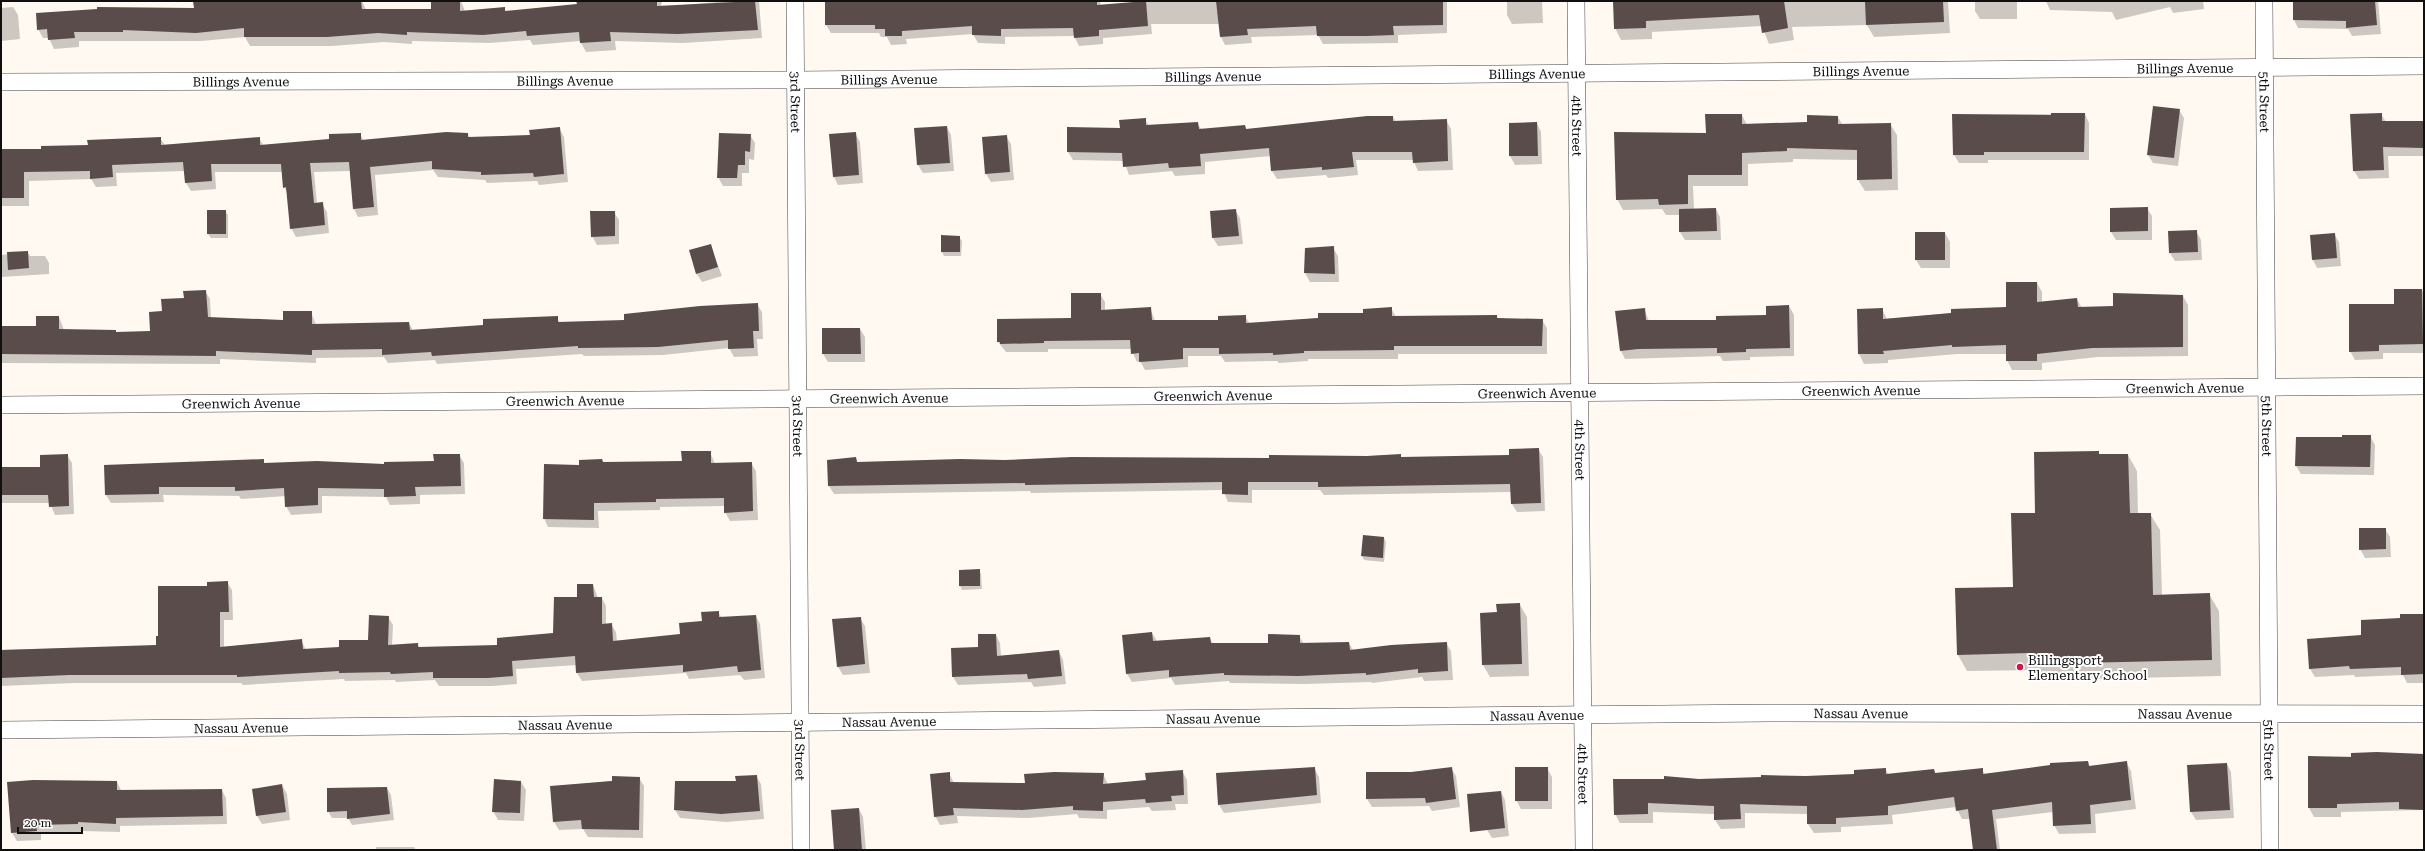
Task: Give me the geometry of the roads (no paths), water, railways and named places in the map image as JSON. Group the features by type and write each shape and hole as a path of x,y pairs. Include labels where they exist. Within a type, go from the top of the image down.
{"street":[{"name":"3rd Street","path":"795,1 801,850"},
{"name":"4th Street","path":"1576,1 1584,850"},
{"name":"5th Street","path":"2264,1 2270,850"},
{"name":"Billings Avenue","path":"1,82 795,80 1576,72 2424,66"},
{"name":"Greenwich Avenue","path":"1,404 2424,386"},
{"name":"Nassau Avenue","path":"1,730 1771,713 2424,714"}],"place":[{"name":"Billingsport Elementary School","path":"2020,667"}]}
